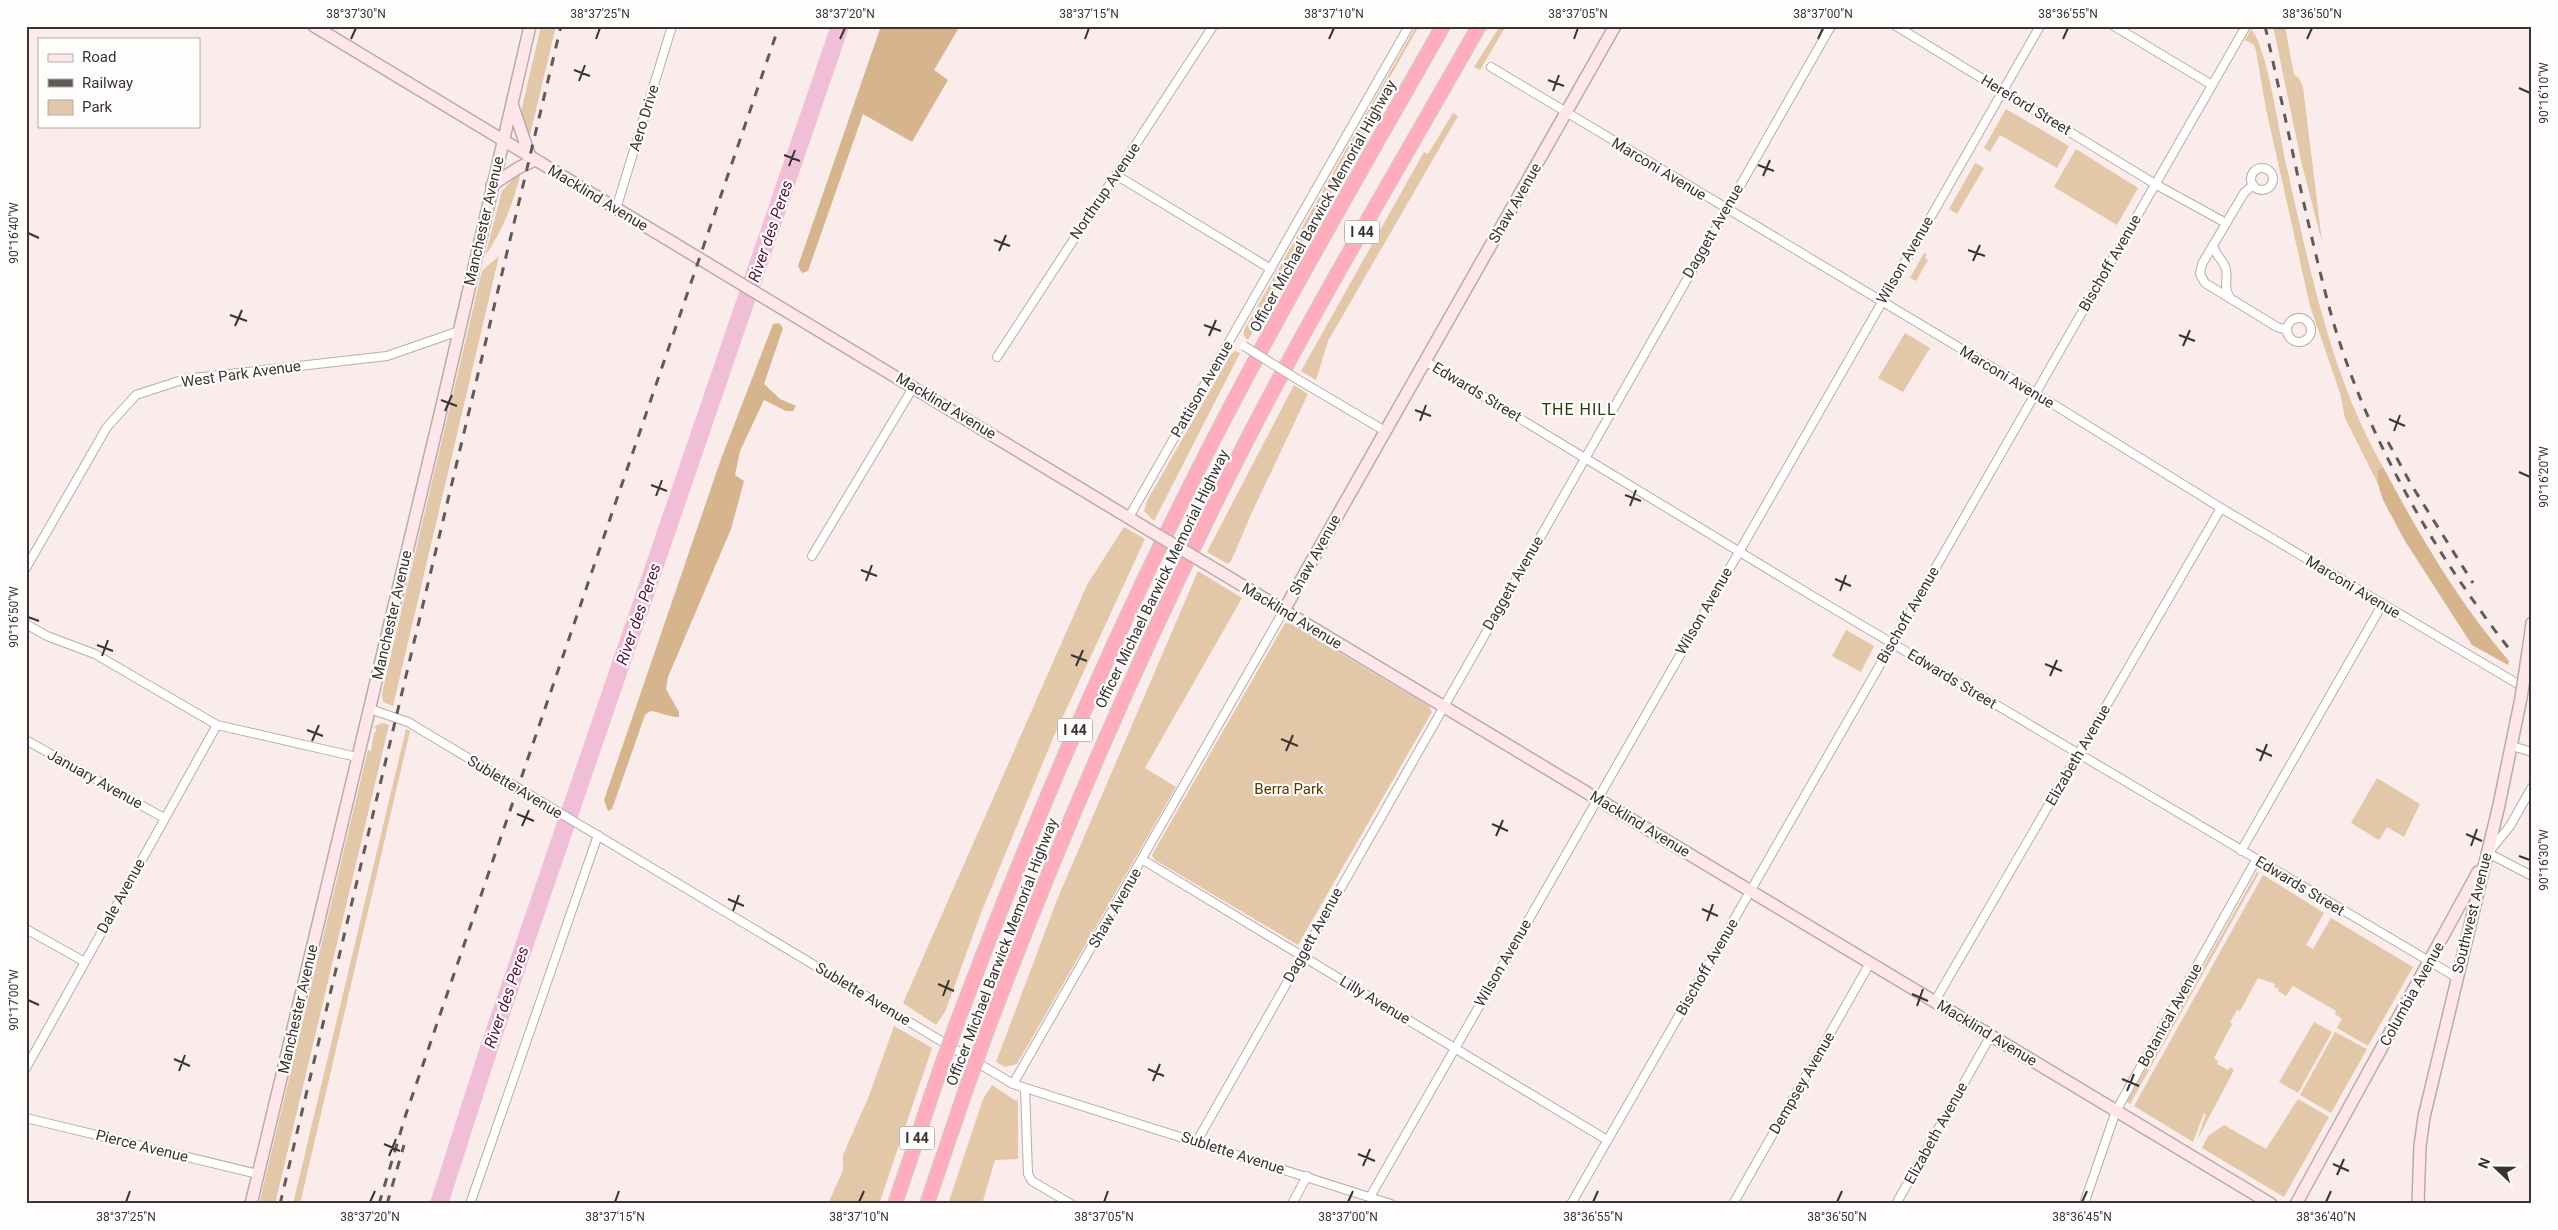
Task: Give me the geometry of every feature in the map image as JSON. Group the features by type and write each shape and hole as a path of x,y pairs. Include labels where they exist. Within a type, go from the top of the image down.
{"highway":[{"name":"Officer Michael Barwick Memorial Highway","path":"895,1204 958,1020 1047,796 1154,558 1278,316 1444,26"},
{"name":"Officer Michael Barwick Memorial Highway","path":"927,1204 985,1036 1088,776 1201,531 1301,339 1479,26"}],"street":[{"name":"Macklind Avenue","path":"314,26 772,304 914,386 2271,1204"},
{"name":"Manchester Avenue","path":"251,1204 460,331 530,26"},
{"name":"Aero Drive","path":"616,209 672,26"},
{"name":"Northrup Avenue","path":"997,357 1214,26"},
{"name":"Pattison Avenue","path":"1129,517 1409,26"},
{"name":"Shaw Avenue","path":"1013,1084 1615,26"},
{"name":"Daggett Avenue","path":"1197,1141 1584,457 1831,26"},
{"name":"Hereford Street","path":"1896,26 2155,184 2226,223"},
{"name":"Wilson Avenue","path":"1370,1197 2040,26"},
{"path":"2114,26 2212,85"},
{"name":"Bischoff Avenue","path":"1571,1204 2246,26"},
{"name":"Marconi Avenue","path":"1491,67 2035,393 2221,508 2508,678 2522,693"},
{"path":"492,185 533,158 512,103"},
{"path":"1116,175 1271,269"},
{"path":"2254,185 2244,193 2226,223 2201,269 2202,280 2205,284 2287,330"},
{"path":"2214,245 2216,255 2226,269 2226,287 2231,299"},
{"name":"West Park Avenue","path":"26,568 107,427 136,395 185,379 387,356 460,331"},
{"path":"1232,338 1385,431"},
{"name":"Edwards Street","path":"1425,361 1738,552 2456,977"},
{"path":"812,556 914,386"},
{"name":"Elizabeth Avenue","path":"1935,1002 2221,508"},
{"path":"2241,851 2382,604"},
{"name":"Southwest Avenue","path":"2418,1204 2421,1136 2456,977 2488,853 2512,746 2532,623"},
{"path":"26,624 47,636 95,654 217,725 357,757"},
{"name":"Sublette Avenue","path":"370,709 402,719 1013,1084 1391,1204"},
{"name":"Dale Avenue","path":"26,1068 217,725"},
{"name":"January Avenue","path":"26,740 164,818"},
{"path":"2512,746 2532,752"},
{"name":"Columbia Avenue","path":"2296,1204 2430,963 2488,853 2513,822 2532,787"},
{"path":"470,1204 598,835"},
{"path":"2488,853 2532,876"},
{"name":"Lilly Avenue","path":"1142,860 1607,1140"},
{"name":"Botanical Avenue","path":"2084,1204 2116,1111 2256,860"},
{"path":"26,929 85,962"},
{"name":"Dempsey Avenue","path":"1733,1204 1870,963"},
{"name":"Elizabeth Avenue","path":"1896,1204 1991,1035"},
{"path":"1025,1089 1028,1174 1032,1181 1071,1204"},
{"name":"Pierce Avenue","path":"26,1118 258,1174"},
{"path":"1292,1204 1307,1176"}],"green space":[{"path":"541,26 556,26 529,139 522,122 521,112"},
{"path":"1416,26 1419,26 1366,119 1371,122 1248,340 1244,336 1244,330"},
{"path":"1500,26 1506,26 1480,70 1474,67"},
{"path":"2273,26 2285,26 2294,75 2299,78 2303,87 2322,242 2302,165"},
{"path":"2251,29 2257,39 2268,74 2284,154 2324,322 2349,396 2383,467 2378,470 2378,484 2345,418 2340,393 2310,306 2266,109 2256,51 2254,45 2245,40"},
{"path":"2006,109 2069,146 2057,168 2000,135 1990,152 1984,148"},
{"path":"1453,113 1458,116 1328,341 1316,380 1301,371 1424,152 1428,154"},
{"path":"2076,149 2138,188 2117,225 2054,187"},
{"path":"1975,163 1984,168 1957,214 1949,209"},
{"path":"521,171 507,215 485,256 502,191"},
{"path":"1924,253 1927,254 1925,258 1928,260 1916,281 1910,278"},
{"path":"499,256 393,706 383,702 382,693 482,271"},
{"path":"1905,333 1930,348 1903,392 1878,378"},
{"path":"1235,351 1240,353 1154,521 1144,511 1147,501 1231,354"},
{"path":"1294,385 1308,394 1228,564 1207,552"},
{"path":"1124,527 1145,539 1053,738 981,913 945,1012 936,1025 903,1003 1087,585"},
{"path":"1198,571 1242,598 1145,768 1176,787 1017,1064 1005,1067 996,1062 1057,900"},
{"name":"Berra Park","path":"1285,623 1291,624 1429,706 1432,712 1298,945 1155,860 1152,855"},
{"path":"1846,630 1874,646 1861,672 1832,656"},
{"path":"382,723 389,725 275,1204 259,1204 368,750 371,751 374,733 377,730 374,727"},
{"path":"406,729 410,731 300,1204 293,1204"},
{"path":"2377,778 2420,804 2404,837 2387,827 2379,840 2351,823"},
{"path":"2257,872 2259,873 2130,1104 2127,1102 2128,1100"},
{"path":"2263,875 2324,913 2306,945 2313,949 2331,918 2413,967 2368,1046 2337,1028 2342,1019 2335,1014 2336,1011 2293,986 2286,996 2274,987 2275,984 2258,978 2240,1011 2237,1010 2230,1022 2232,1024 2214,1058 2218,1061 2217,1064 2228,1070 2230,1067 2234,1070 2197,1140 2206,1114 2204,1113 2193,1142 2134,1106"},
{"path":"2314,1022 2332,1032 2298,1093 2279,1082"},
{"path":"894,1026 932,1048 879,1204 828,1204 843,1170 843,1155 869,1096"},
{"path":"2335,1032 2367,1049 2331,1113 2300,1095"},
{"path":"992,1085 1016,1101 1018,1100 1018,1159 995,1160 982,1204 948,1204 983,1099"},
{"path":"2298,1099 2329,1117 2284,1197 2202,1148 2208,1136 2224,1125 2266,1149"}],"shaded area":[{"path":"881,26 960,26 934,70 948,80 912,142 863,114 808,271 802,273 798,266"},
{"path":"779,323 783,328 764,384 780,399 796,406 793,411 786,411 764,400 740,451 735,475 744,481 731,529 668,677 666,689 679,712 679,717 650,711 645,715 612,809 608,811 604,800 721,459 773,324"},
{"path":"2383,467 2411,518 2456,592 2490,639 2509,661 2508,665 2472,645 2405,541 2383,500 2378,484 2378,470"}],"waterway":[{"name":"River des Peres","path":"439,1204 490,1045 840,26"}],"railway":[{"path":"280,1204 561,26"},
{"path":"379,1204 406,1114 779,26"},
{"path":"2265,26 2319,269 2342,350 2359,396 2379,441 2426,529 2453,571 2510,650"},
{"path":"2388,442 2412,486 2473,583"},
{"path":"387,1204 404,1145"}],"district":[{"name":"THE HILL","path":"1579,409"}]}
